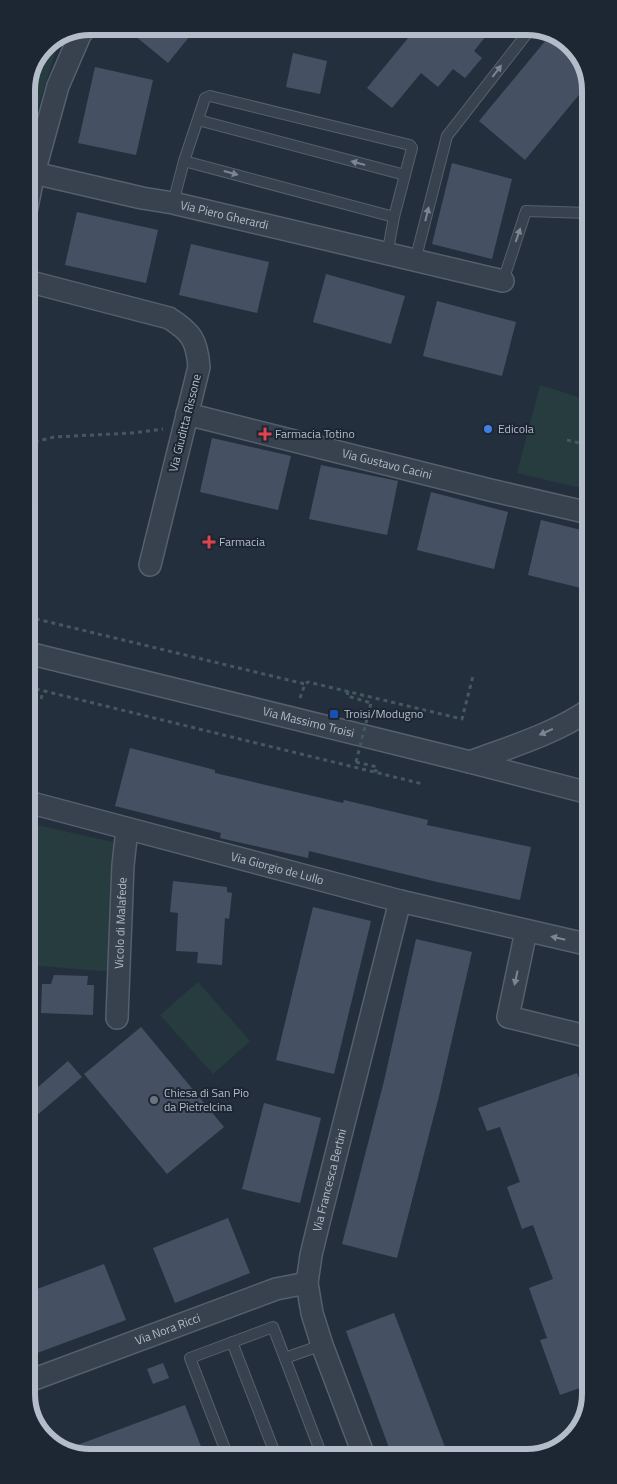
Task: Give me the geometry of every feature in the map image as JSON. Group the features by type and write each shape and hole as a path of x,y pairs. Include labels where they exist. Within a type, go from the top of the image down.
{"street":[{"path":"35,169 58,86 80,36"},
{"name":"Via Piero Gherardi","path":"35,173 142,198 173,203 503,281"},
{"name":"Via Giuditta Rissone","path":"35,283 168,318 183,327 193,338 198,350 199,366 150,565"},
{"name":"Via Gustavo Cacini","path":"185,420 582,511"},
{"name":"Via Massimo Troisi","path":"35,655 582,790"},
{"path":"470,762 544,733 582,715"},
{"name":"Via Giorgio de Lullo","path":"35,804 400,901 582,943"},
{"name":"Vicolo di Malafede","path":"118,1018 123,865 128,829"},
{"name":"Via Francesca Bertini","path":"361,1449 322,1345 312,1313 307,1283 319,1222 400,901"},
{"path":"526,931 508,1017 582,1035"},
{"name":"Via Nora Ricci","path":"35,1379 276,1289 307,1283"}],"lane":[{"path":"415,261 447,136 525,35"},
{"path":"173,203 184,161 205,98 210,96 410,145 412,148 394,217 387,255"},
{"path":"198,120 405,175"},
{"path":"184,161 394,217"},
{"name":"Via Piero Gherardi","path":"503,281 526,211 582,214"},
{"path":"225,1449 190,1358 273,1326 319,1449"},
{"path":"232,1342 273,1449"},
{"path":"285,1358 322,1345"}],"path":[{"path":"35,442 54,437 132,433 185,420"},
{"path":"567,440 582,444"},
{"path":"35,619 305,684 308,682 462,719 473,676"},
{"path":"300,698 305,684"},
{"path":"35,689 423,784"},
{"path":"41,699 43,691"},
{"path":"348,692 348,696 371,703 356,762 377,767 376,771 365,768 365,770"}],"green space":[{"path":"57,46 35,117 35,86 37,76 46,56"},
{"path":"540,385 582,398 582,488 517,473"},
{"path":"35,825 113,842 114,972 35,966"},
{"path":"198,982 250,1041 213,1074 160,1015"}],"building":[{"path":"134,35 191,35 168,63"},
{"path":"411,35 487,35 474,51 482,58 465,78 453,69 438,87 421,73 392,108 367,88"},
{"path":"547,39 561,46 575,62 582,83 582,91 525,160 479,121"},
{"path":"293,53 327,61 320,94 286,87"},
{"path":"95,67 153,80 136,155 78,143"},
{"path":"452,163 512,179 492,259 432,244"},
{"path":"77,212 158,230 146,283 65,265"},
{"path":"191,244 269,262 257,313 179,295"},
{"path":"326,274 405,296 391,344 313,322"},
{"path":"437,301 516,322 502,376 423,356"},
{"path":"212,438 291,456 278,510 200,492"},
{"path":"321,465 398,481 387,535 309,519"},
{"path":"431,492 508,512 494,569 417,550"},
{"path":"541,520 582,530 582,588 528,575"},
{"path":"130,748 215,770 215,773 343,803 344,800 428,820 427,825 531,847 520,900 309,851 308,858 220,838 221,833 115,806"},
{"path":"173,881 227,887 227,892 232,893 229,919 225,918 222,965 197,963 198,952 176,951 178,913 170,912"},
{"path":"313,907 371,921 334,1074 276,1060"},
{"path":"416,939 472,952 439,1096 397,1258 342,1244 384,1081"},
{"path":"54,975 88,976 87,985 94,985 93,1015 41,1013 42,984 51,984"},
{"name":"Chiesa di San Pio da Pietrelcina","path":"141,1027 224,1127 167,1174 84,1074"},
{"path":"68,1061 82,1077 35,1117 35,1090"},
{"path":"577,1073 582,1086 582,1387 560,1395 540,1340 547,1338 529,1288 553,1279 533,1225 522,1229 507,1187 520,1182 500,1127 487,1131 478,1108"},
{"path":"264,1103 321,1118 300,1203 242,1189"},
{"path":"228,1218 250,1273 175,1303 153,1248"},
{"path":"104,1264 126,1320 35,1354 35,1290"},
{"path":"394,1313 446,1449 389,1449 346,1331"},
{"path":"163,1363 169,1378 153,1384 147,1369"},
{"path":"185,1405 202,1449 86,1449 74,1446"}],"place":[{"name":"Edicola","path":"488,429"},
{"name":"Farmacia Totino","path":"265,434"},
{"name":"Farmacia","path":"209,542"},
{"name":"Troisi/Modugno","path":"334,714"},
{"name":"Chiesa di San Pio da Pietrelcina","path":"154,1100"}]}
